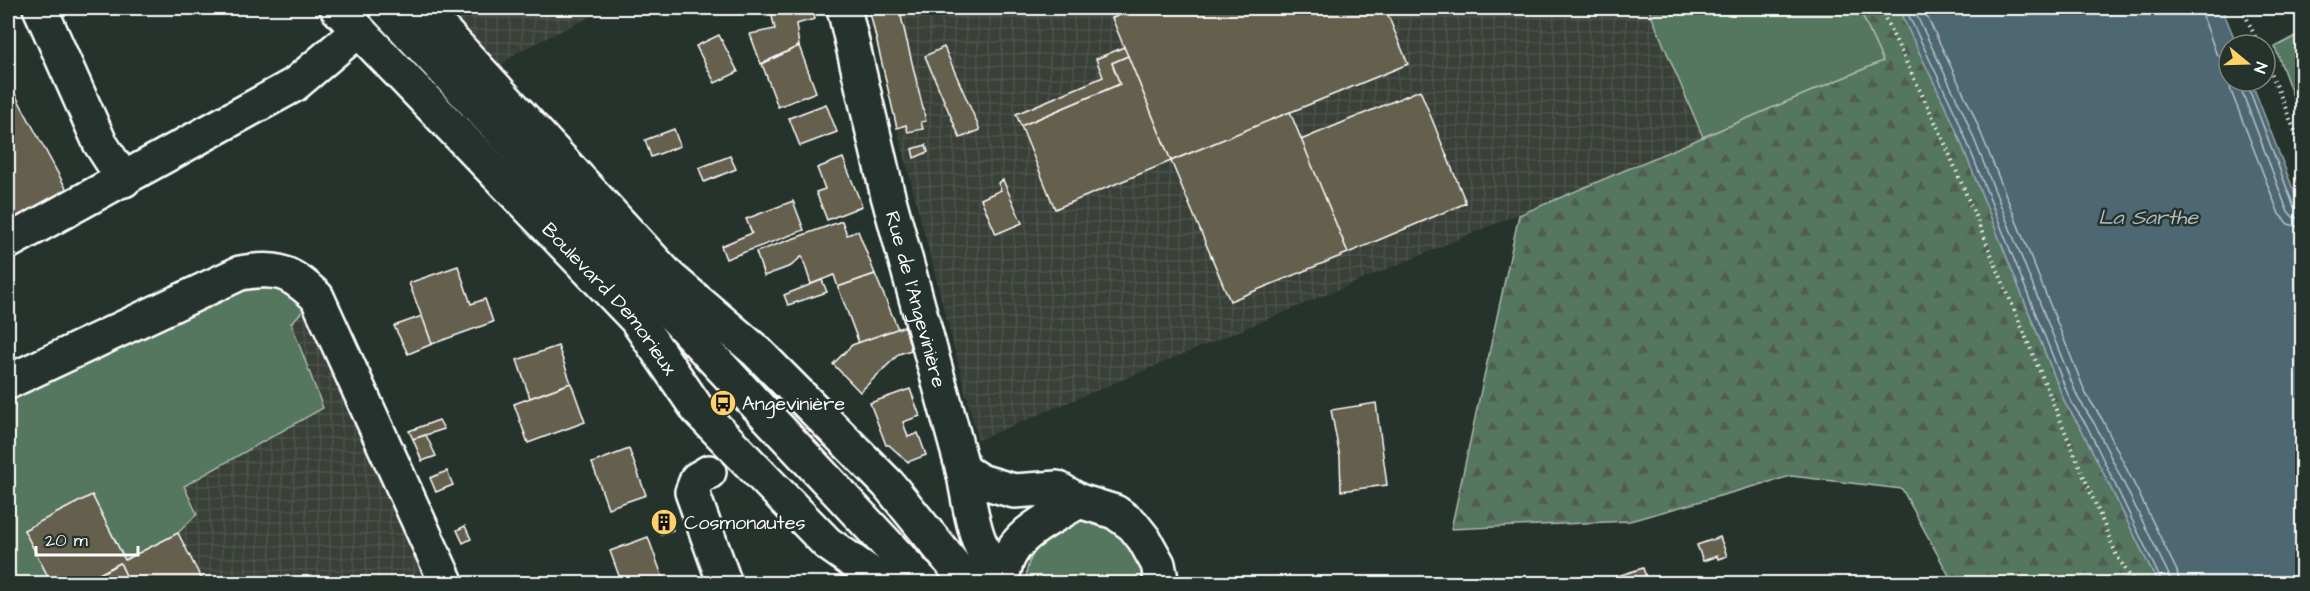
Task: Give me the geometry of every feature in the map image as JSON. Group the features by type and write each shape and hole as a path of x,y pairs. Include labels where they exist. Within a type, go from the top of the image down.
{"main road":[{"path":"40,8 100,143 124,180"},
{"path":"386,8 924,584"},
{"path":"422,8 669,277 756,351 888,484 969,584"},
{"name":"Rue de l'Angevinière","path":"844,8 887,192 963,470 983,552 991,567 1002,580"},
{"path":"8,242 294,85 348,19"},
{"name":"Boulevard Demorieux","path":"348,19 636,319 698,410 827,543 885,584"},
{"path":"8,382 240,273 267,269 294,276 317,297 447,584"},
{"path":"963,470 980,481 1023,492 1058,488 1080,501 1115,512 1132,525 1152,551 1162,584"},
{"path":"709,472 697,479 692,492 725,584"},
{"path":"1002,580 1011,552 1030,530 1044,519 1080,501"}],"path":[{"path":"1880,8 1941,134 2117,556 2135,584"},
{"path":"2242,8 2253,33"},
{"path":"2277,87 2302,149"}],"shaded area":[{"path":"386,8 608,8 516,53 467,94"},
{"path":"869,8 1648,8 1703,137 978,440 897,128"},
{"path":"294,276 447,583 8,583 8,382"}],"green space":[{"path":"1648,8 1859,8 1883,61 1703,137"},
{"path":"1859,8 1898,8 1952,120 2066,405 2081,428 2158,583 1953,583 1902,489 1791,476 1630,521 1451,529 1519,215 1883,61"},
{"path":"2302,33 2302,121 2277,52 2277,46"},
{"path":"240,273 317,297 291,323 323,408 184,486 197,514 178,533 125,560 92,495 24,530 52,583 8,583 8,382"},
{"path":"1098,505 1162,583 1027,583 1027,569 1031,557 1039,546 1050,536"}],"water":[{"name":"La Sarthe","path":"1898,8 2222,8 2232,33 2217,33 2217,93 2256,93 2302,212 2302,583 2158,583 2081,428 2066,405 1952,120"}],"building":[{"path":"770,8 812,8 815,19 796,24 799,46 761,64 750,34 775,29"},
{"path":"869,8 899,8 926,121 921,122 923,129 908,132 906,125 897,128"},
{"path":"1138,8 1385,8 1408,64 1171,161 1112,18"},
{"path":"719,35 738,72 715,83 696,46"},
{"path":"799,46 816,92 778,107 762,64"},
{"path":"944,47 980,130 960,138 925,56"},
{"path":"1124,47 1128,56 1112,63 1120,84 1021,126 1016,114 1103,77 1096,59"},
{"path":"1128,56 1171,161 1055,209 1021,126 1120,84 1112,63"},
{"path":"8,84 68,192 8,225"},
{"path":"1420,90 1466,203 1348,253 1301,140"},
{"path":"826,104 837,132 800,146 789,118"},
{"path":"1290,112 1348,253 1230,301 1171,161"},
{"path":"674,129 680,146 651,157 645,140"},
{"path":"926,145 928,152 914,158 912,149"},
{"path":"730,156 736,169 704,182 699,168"},
{"path":"843,158 862,206 827,220 816,192 825,189 817,168"},
{"path":"1003,180 1022,223 996,234 981,199 1001,190 998,183"},
{"path":"793,201 804,230 726,259 721,246 752,233 746,219"},
{"path":"842,221 847,235 858,231 875,274 838,287 834,275 811,284 802,256 791,266 764,276 756,252"},
{"path":"458,266 471,304 485,299 493,322 432,344 409,283"},
{"path":"875,274 898,329 859,343 838,287"},
{"path":"822,280 827,292 788,305 784,295"},
{"path":"422,316 432,344 408,354 394,326"},
{"path":"905,326 911,350 899,354 860,392 833,364 852,345"},
{"path":"558,346 571,383 530,398 517,360"},
{"path":"571,383 585,422 528,443 514,404"},
{"path":"910,389 920,416 903,422 908,437 918,433 926,455 908,462 889,445 886,445 870,403"},
{"path":"1376,403 1387,485 1341,491 1340,457 1331,410"},
{"path":"439,420 444,429 413,439 409,431"},
{"path":"426,435 436,456 422,461 413,439"},
{"path":"629,449 646,495 608,508 592,463"},
{"path":"447,471 453,485 436,492 430,478"},
{"path":"92,495 125,560 178,533 204,584 130,584 120,563 81,584 52,584 24,530"},
{"name":"Cosmonautes","path":"666,510 673,530 661,534 654,515"},
{"path":"465,526 471,539 463,543 457,530"},
{"path":"648,537 665,584 622,584 610,551"},
{"path":"1720,537 1727,556 1718,559 1717,556 1703,561 1697,545"},
{"path":"120,563 130,584 81,584"},
{"path":"1643,568 1648,584 1595,583"}],"place":[{"name":"Angevinière","path":"723,403"},
{"name":"Cosmonautes","path":"664,522"}]}
